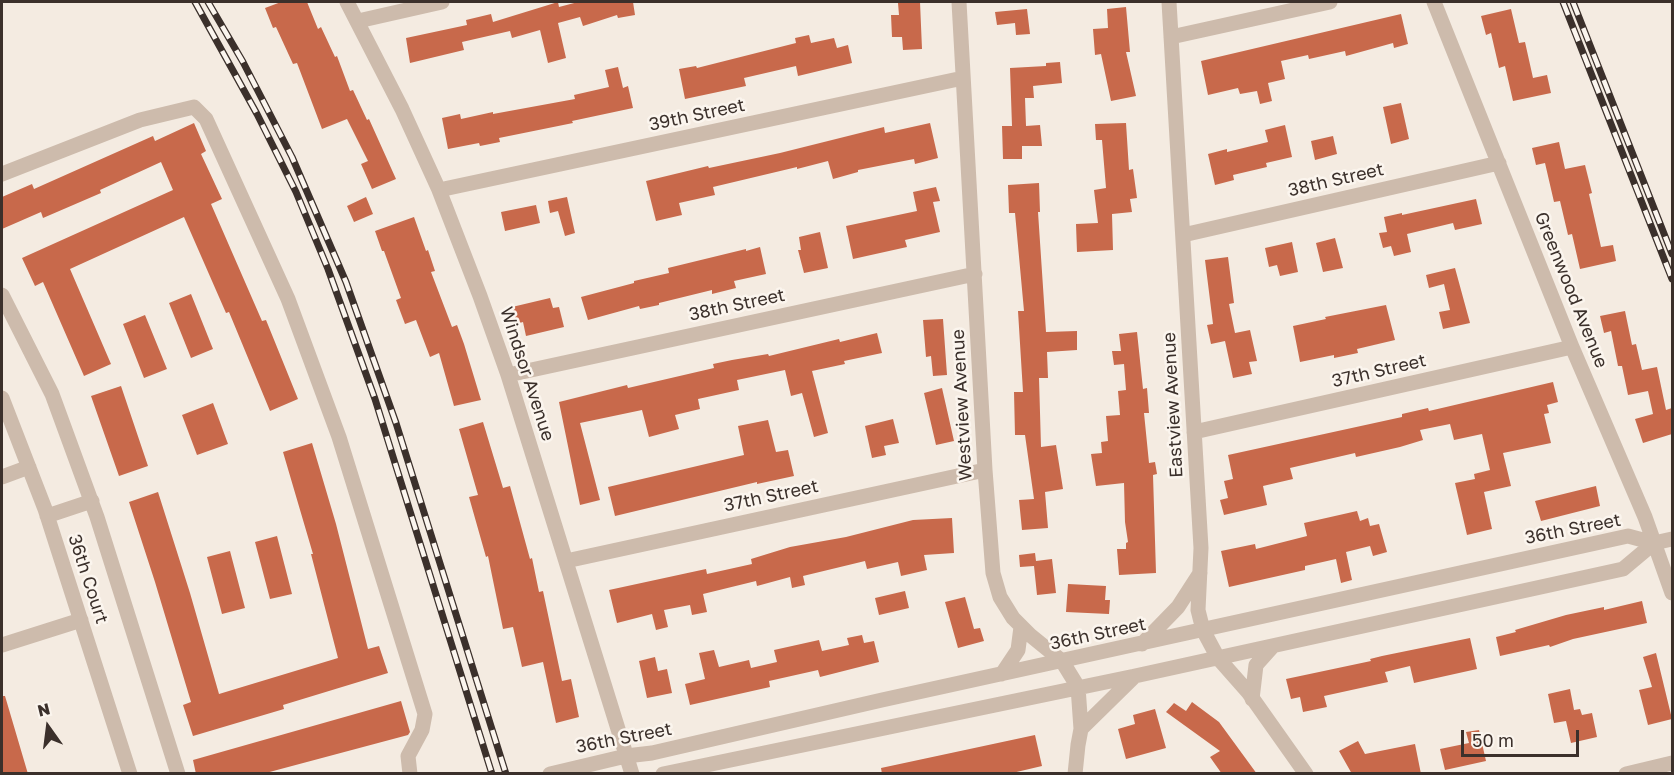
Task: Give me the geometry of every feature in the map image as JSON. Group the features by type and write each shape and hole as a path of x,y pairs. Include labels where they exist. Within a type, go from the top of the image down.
{"street":[{"name":"Windsor Avenue","path":"347,2 402,110 439,190 508,375 632,774"},
{"path":"358,21 442,2"},
{"name":"Westview Avenue","path":"959,2 985,470 995,579 1006,608 1021,627 1062,661 1078,687 1082,729 1075,774"},
{"name":"Eastview Avenue","path":"1169,2 1201,548 1198,609 1203,630 1218,658 1252,699 1306,774"},
{"path":"1171,37 1329,2"},
{"name":"Greenwood Avenue","path":"1434,2 1572,347 1654,543 1672,593"},
{"name":"39th Street","path":"439,190 963,78"},
{"path":"2,174 140,120 194,107 206,119 288,299 339,436 425,714 422,730 408,756 410,774"},
{"name":"38th Street","path":"1183,235 1499,163"},
{"name":"38th Street","path":"508,375 975,274"},
{"path":"2,294 52,394 92,501 178,774"},
{"name":"37th Street","path":"1194,432 1572,347"},
{"name":"36th Court","path":"2,398 6,420 29,467 47,516 130,774"},
{"path":"2,477 29,467"},
{"name":"37th Street","path":"566,561 985,470"},
{"path":"47,516 92,501"},
{"name":"36th Street","path":"550,774 1628,536 1654,543 1672,540"},
{"path":"663,774 1135,676 1623,569 1654,543"},
{"path":"1142,644 1178,607 1200,573"},
{"path":"2,645 81,620"},
{"path":"1002,674 1018,650 1021,627"},
{"path":"1252,699 1256,665 1274,646"},
{"path":"1082,729 1135,676"},
{"path":"1626,774 1672,763"}],"building":[{"path":"281,2 307,2 318,29 321,27 335,57 337,56 350,91 353,90 367,120 369,119 396,179 372,189 361,164 368,161 347,119 322,129 297,63 293,64 265,8"},
{"path":"558,2 559,7 578,2 633,2 635,15 618,18 617,15 583,26 580,17 558,23 566,58 548,63 540,30 512,38 510,31 462,42 464,50 410,63 406,38 467,25 466,20 491,14 493,22"},
{"path":"920,2 922,49 903,50 902,37 892,37 891,15 899,15 898,3"},
{"path":"1126,7 1130,52 1126,52 1136,96 1111,101 1101,54 1095,55 1093,29 1108,28 1107,9"},
{"path":"1027,9 1030,34 1016,35 1015,23 997,25 995,12"},
{"path":"1511,9 1519,43 1525,42 1533,78 1547,75 1551,93 1513,101 1505,66 1499,68 1491,33 1486,35 1481,16"},
{"path":"1401,14 1408,44 1394,48 1393,43 1346,56 1345,51 1309,59 1308,55 1281,61 1285,79 1268,83 1272,101 1260,104 1257,91 1240,94 1238,88 1208,95 1201,61"},
{"path":"809,35 811,43 834,38 837,48 848,45 852,63 798,76 796,66 744,78 746,86 685,99 679,69 696,66 697,68 796,43 795,38"},
{"path":"1060,62 1062,83 1033,86 1034,98 1025,98 1026,126 1040,125 1042,146 1022,146 1022,159 1003,159 1002,126 1012,126 1010,68 1046,66 1046,63"},
{"path":"618,67 623,88 628,86 633,108 499,138 500,142 480,146 479,143 448,149 442,118 460,114 461,119 575,99 574,95 609,87 605,70"},
{"path":"1401,103 1409,139 1391,144 1383,107"},
{"path":"194,123 206,151 201,154 222,199 211,204 262,321 266,320 298,399 270,411 229,312 226,313 184,217 70,269 111,364 84,376 43,282 35,286 22,258 173,190 161,162 100,190 101,193 43,218 41,212 2,229 2,197 32,184 34,189 153,136 155,141"},
{"path":"930,123 938,158 915,164 914,159 858,170 858,172 833,179 828,161 797,169 797,167 713,187 715,195 679,203 682,215 656,221 646,181 708,166 709,168 780,153 884,127 885,133"},
{"path":"1126,123 1129,170 1133,169 1137,198 1130,199 1132,212 1112,214 1113,250 1077,252 1076,224 1098,223 1094,190 1106,188 1102,140 1096,140 1095,124"},
{"path":"1285,125 1292,157 1266,163 1267,167 1233,175 1234,180 1215,185 1208,154 1268,142 1265,130"},
{"path":"1333,136 1337,154 1315,160 1311,141"},
{"path":"1559,142 1565,169 1585,165 1601,247 1613,245 1616,261 1580,269 1572,234 1568,235 1560,201 1554,202 1545,163 1536,165 1532,148"},
{"path":"1039,183 1040,212 1038,212 1046,332 1077,331 1077,350 1047,352 1048,378 1039,378 1041,447 1056,445 1063,489 1045,492 1048,528 1022,530 1019,500 1034,499 1025,435 1015,435 1014,392 1023,392 1018,311 1024,311 1015,213 1009,213 1008,185"},
{"path":"936,187 940,201 933,202 940,232 905,240 907,247 853,259 846,226 917,211 913,192"},
{"path":"366,197 373,214 354,222 347,206"},
{"path":"567,197 575,233 565,236 558,211 550,213 548,201"},
{"path":"1476,199 1482,224 1455,230 1453,223 1407,234 1411,252 1394,256 1391,246 1383,248 1379,233 1387,232 1384,217"},
{"path":"536,205 540,223 505,231 501,212"},
{"path":"414,217 426,251 428,250 435,271 431,272 452,327 457,325 464,344 481,400 454,406 439,353 430,357 416,320 405,324 396,300 401,298 375,231"},
{"path":"820,232 828,268 804,273 798,250 801,250 799,237"},
{"path":"1335,238 1343,268 1323,272 1316,243"},
{"path":"1292,242 1298,272 1280,276 1277,265 1269,267 1265,248"},
{"path":"760,247 766,274 734,281 736,288 712,294 712,290 659,303 659,305 640,309 639,306 588,320 581,297 669,273 668,268"},
{"path":"1228,257 1234,303 1229,304 1235,333 1250,330 1257,361 1249,362 1252,374 1233,378 1225,341 1211,344 1207,325 1213,324 1205,260"},
{"path":"1455,268 1470,323 1443,329 1439,312 1450,310 1444,284 1429,288 1426,275"},
{"path":"191,294 213,349 191,358 169,303"},
{"path":"550,298 553,308 559,307 564,327 526,336 523,322 516,324 512,307"},
{"path":"1386,305 1395,340 1357,349 1358,353 1300,362 1293,326"},
{"path":"1625,311 1632,345 1636,344 1642,370 1657,367 1666,410 1672,408 1672,434 1643,443 1635,419 1653,414 1648,391 1628,395 1622,366 1618,366 1611,331 1604,333 1600,316"},
{"path":"145,315 167,369 144,378 123,324"},
{"path":"943,319 947,375 933,376 931,356 926,357 923,320"},
{"path":"1137,332 1143,389 1147,388 1149,413 1144,413 1149,463 1155,462 1157,474 1153,475 1156,573 1119,575 1117,549 1126,549 1128,542 1124,483 1096,486 1091,454 1102,453 1101,442 1108,441 1106,416 1120,415 1118,391 1126,390 1124,364 1114,365 1112,351 1121,351 1119,334"},
{"path":"877,333 882,353 812,371 828,433 814,437 802,393 791,396 785,370 737,380 739,390 698,399 700,409 675,415 679,429 649,437 642,410 580,423 600,500 580,505 559,402 627,385 628,388 714,368 713,364 768,354 769,356 839,339 840,342"},
{"path":"1553,382 1558,402 1547,405 1549,413 1544,414 1551,443 1503,453 1511,486 1484,492 1492,529 1467,535 1455,483 1475,479 1474,474 1490,470 1482,434 1454,440 1450,424 1420,430 1423,440 1400,447 1356,457 1355,453 1290,468 1293,479 1263,486 1267,505 1224,515 1220,500 1228,498 1224,481 1233,479 1228,455 1402,417 1402,414 1428,408 1429,411"},
{"path":"121,386 148,466 119,476 91,396"},
{"path":"942,388 954,441 936,445 924,393"},
{"path":"213,403 228,444 197,455 182,415"},
{"path":"893,419 899,443 884,446 886,455 872,458 865,426"},
{"path":"768,420 776,452 788,450 794,476 757,484 757,482 615,516 608,487 744,455 738,426"},
{"path":"483,422 503,488 510,486 530,559 532,558 539,592 543,591 562,681 571,679 579,717 556,723 543,662 522,667 513,627 503,629 488,556 486,557 469,497 478,495 459,429"},
{"path":"312,443 336,524 368,649 379,646 388,673 283,705 284,709 193,736 183,705 191,702 129,502 158,492 219,694 338,658 311,554 313,554 283,452"},
{"path":"1596,486 1600,506 1541,521 1535,501"},
{"path":"1357,511 1360,521 1368,518 1370,526 1379,524 1387,552 1373,556 1370,546 1346,552 1352,580 1341,583 1336,559 1305,566 1305,570 1229,587 1221,551 1255,544 1256,549 1307,536 1304,523"},
{"path":"952,518 954,553 924,555 927,570 901,576 898,562 867,569 865,561 803,576 805,585 792,588 790,577 757,586 756,581 703,594 707,612 692,615 690,605 664,610 668,627 656,630 652,614 617,623 609,590 706,569 707,574 752,564 751,559 790,547 846,537 913,520"},
{"path":"277,536 292,594 270,599 255,542"},
{"path":"230,551 245,608 222,614 207,557"},
{"path":"1035,553 1036,561 1052,559 1056,593 1037,595 1034,566 1020,567 1019,555"},
{"path":"1068,584 1106,586 1105,600 1110,600 1109,614 1066,612"},
{"path":"905,591 909,608 879,615 875,598"},
{"path":"965,597 974,629 980,628 984,641 958,648 945,602"},
{"path":"1642,601 1647,623 1573,639 1550,647 1549,645 1500,656 1496,637 1566,615 1604,607 1604,610"},
{"path":"862,635 864,643 874,641 879,662 820,677 818,670 769,681 770,687 690,705 685,684 705,679 699,653 714,650 719,667 749,660 751,668 777,662 774,650 819,640 822,651 849,645 847,638"},
{"path":"1470,638 1477,669 1414,683 1410,666 1385,672 1388,682 1324,696 1327,707 1303,712 1300,697 1291,699 1286,679"},
{"path":"1656,653 1672,719 1648,725 1639,690 1652,687 1643,657"},
{"path":"655,657 658,671 667,669 672,693 647,698 639,661"},
{"path":"1570,689 1574,710 1580,709 1582,715 1592,713 1597,737 1571,743 1566,721 1554,723 1548,694"},
{"path":"2,696 5,696 28,774 2,774"},
{"path":"401,701 410,732 408,735 262,774 196,774 193,760"},
{"path":"1192,702 1219,722 1257,774 1222,774 1210,757 1220,751 1166,712 1174,703 1186,711"},
{"path":"1155,709 1166,748 1126,759 1118,729 1135,724 1133,715"},
{"path":"1479,730 1486,761 1445,770 1440,749 1469,743 1466,732"},
{"path":"1035,735 1042,766 1008,774 882,774 881,768"},
{"path":"1358,741 1365,754 1415,744 1421,774 1352,774 1339,751"}],"railway":[{"path":"195,2 257,114 296,192 328,269 375,399 492,774"},
{"path":"208,2 243,62 292,157 346,282 396,423 506,774"},
{"path":"1563,2 1672,279"},
{"path":"1573,2 1672,254"}]}
